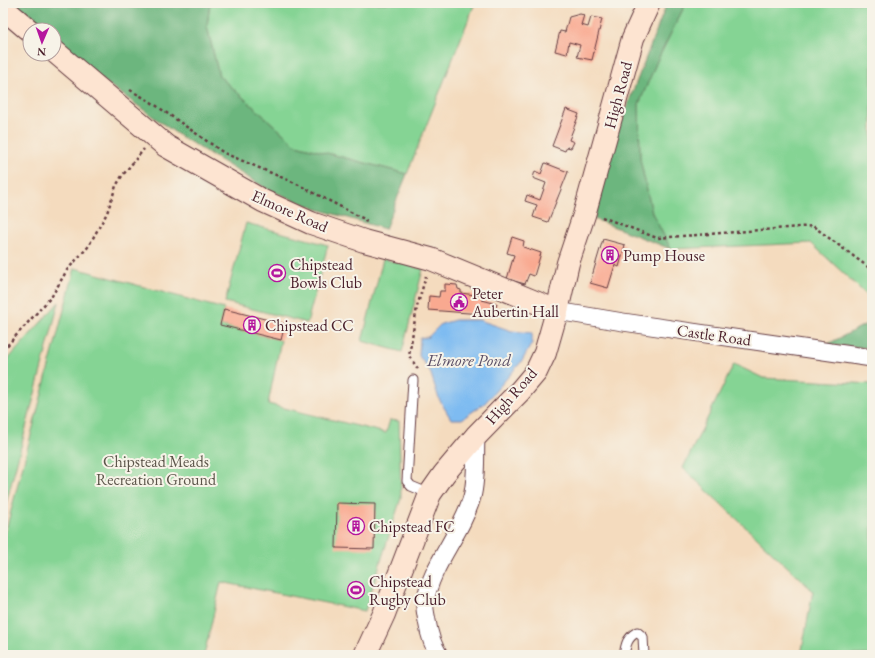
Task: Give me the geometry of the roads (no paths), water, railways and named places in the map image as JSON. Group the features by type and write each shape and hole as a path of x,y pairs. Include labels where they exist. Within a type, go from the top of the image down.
{"street":[{"name":"High Road","path":"365,655 384,614 430,494 444,474 476,436 520,391 536,372 545,352 557,311 568,263 585,211 633,38 649,3"},
{"path":"3,8 22,24"},
{"name":"Elmore Road","path":"62,58 166,146 263,201 311,223 364,241 431,259 557,311"},
{"name":"Castle Road","path":"557,311 872,358"},
{"path":"439,655 434,647 430,633 425,604 431,581 468,509 472,496 476,436"}],"lane":[{"path":"413,380 407,481 411,486 430,494"},
{"path":"624,655 630,636 637,632 643,637 644,655"}],"water":[{"name":"Elmore Pond","path":"455,320 479,320 512,331 532,333 532,343 522,361 485,403 462,419 451,419 439,399 430,371 419,356 420,338 428,337 441,324"}],"place":[{"name":"Pump House","path":"610,255"},
{"name":"Chipstead Bowls Club","path":"277,273"},
{"name":"Peter Aubertin Hall","path":"459,302"},
{"name":"Chipstead CC","path":"252,325"},
{"name":"Chipstead FC","path":"356,526"},
{"name":"Chipstead Rugby Club","path":"356,590"}],"park label":[{"name":"Chipstead Meads Recreation Ground","path":"156,470"}]}
